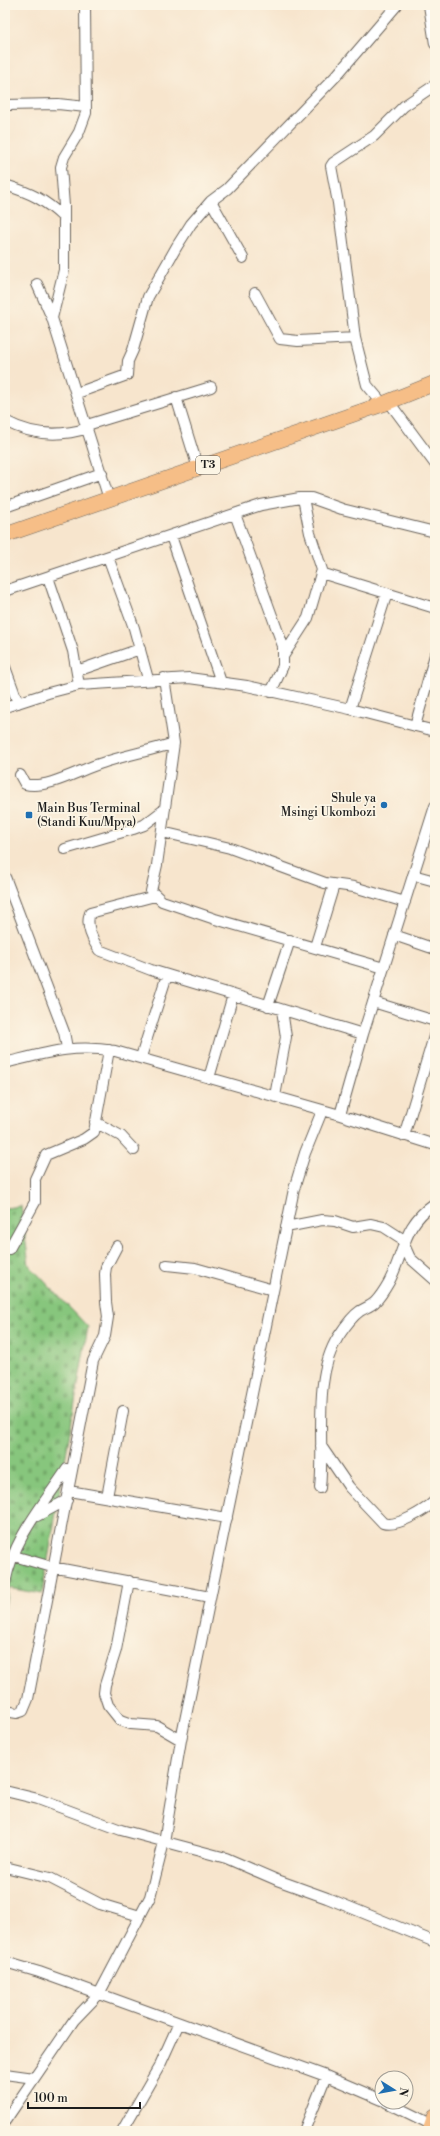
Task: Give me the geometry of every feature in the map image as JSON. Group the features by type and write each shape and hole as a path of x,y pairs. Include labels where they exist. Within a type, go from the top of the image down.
{"highway":[{"name":"T3","path":"5,535 386,403 435,383"},
{"name":"T3","path":"411,394 435,388"}],"street":[{"path":"52,318 64,270 64,218 61,167 64,157 83,123 86,106 84,5"},
{"path":"77,393 127,375 128,361 133,350 148,297 177,246 211,201 228,189 284,131 336,76 397,5"},
{"path":"429,5 435,44"},
{"path":"435,85 404,106 374,136 331,166 338,203 355,338 367,385 386,403 435,464"},
{"path":"5,105 58,104 86,106"},
{"path":"5,186 38,197 51,205 64,218"},
{"path":"211,201 243,258"},
{"path":"38,284 52,318 110,499"},
{"path":"255,293 280,339 298,341 355,338"},
{"path":"5,421 47,434 75,432 87,426 211,387"},
{"path":"176,397 198,468"},
{"path":"5,507 102,473"},
{"path":"284,655 308,618 321,573 321,563 310,533 303,498"},
{"path":"5,591 266,504 303,498 311,498 342,509 435,532"},
{"path":"235,514 283,646 283,666 271,692"},
{"path":"171,536 221,682"},
{"path":"108,557 140,649 148,679"},
{"path":"321,573 435,608"},
{"path":"48,577 73,651 79,685"},
{"path":"350,709 387,593"},
{"path":"77,671 140,649"},
{"path":"416,726 435,655"},
{"path":"5,667 18,703"},
{"path":"164,678 174,742 162,832 151,891 162,901 202,915 384,968"},
{"path":"5,707 79,685 148,679 190,678 221,682 350,709 435,732"},
{"path":"20,775 26,784 40,785 103,763 147,752 174,742"},
{"path":"340,1115 363,1034 435,806"},
{"path":"65,849 133,829 144,824 165,809"},
{"path":"162,832 230,848 308,877 334,885 354,887 405,902"},
{"path":"413,875 435,881"},
{"path":"5,877 64,1032 67,1048"},
{"path":"315,947 334,885"},
{"path":"155,896 94,911 89,917 89,923 91,935 99,950 167,975 363,1034"},
{"path":"394,935 435,949"},
{"path":"268,1006 290,940"},
{"path":"141,1057 167,975"},
{"path":"209,1078 233,995"},
{"path":"373,1002 435,1021"},
{"path":"275,1096 286,1037 282,1010"},
{"path":"404,1136 435,1034"},
{"path":"5,1063 67,1048 109,1050 141,1057 275,1096 435,1145"},
{"path":"9,1249 35,1202 37,1172 46,1155 93,1135 103,1090 109,1050"},
{"path":"5,2121 74,2020 98,1994 150,1897 164,1842 181,1740 294,1189 305,1153 322,1111"},
{"path":"95,1122 121,1136 134,1150"},
{"path":"320,1488 320,1420 325,1377 332,1349 337,1338 355,1316 378,1299 396,1266 407,1232 416,1219 435,1203"},
{"path":"286,1227 322,1220 336,1221 352,1227 372,1224 389,1230 398,1236 404,1243 410,1258 435,1280"},
{"path":"5,1711 17,1713 23,1711 26,1706 41,1638 52,1567 68,1496 93,1362 106,1336 108,1326 105,1280 106,1267 117,1246"},
{"path":"167,1265 195,1268 274,1290"},
{"path":"106,1498 123,1411"},
{"path":"320,1444 349,1487 383,1523 395,1524 421,1511 435,1501"},
{"path":"5,1583 8,1568 20,1538 67,1469"},
{"path":"32,1519 68,1496 106,1498 227,1518"},
{"path":"14,1556 52,1567 210,1597"},
{"path":"129,1581 116,1650 104,1693 108,1705 120,1720 131,1724 157,1726 181,1740"},
{"path":"5,1791 25,1795 121,1830 226,1858 277,1880 334,1901 435,1942"},
{"path":"5,1867 50,1878 100,1904 140,1916"},
{"path":"5,1962 326,2076 374,2097"},
{"path":"135,2131 124,2128 160,2065 179,2024"},
{"path":"5,2074 34,2078"},
{"path":"304,2131 326,2076"},
{"path":"402,2110 433,2125"}],"green space":[{"path":"21,1206 29,1265 88,1327 42,1594 8,1588 5,1608 5,1208"}],"place":[{"name":"Shule ya Msingi Ukombozi","path":"384,805"},
{"name":"Main Bus Terminal (Standi Kuu/Mpya)","path":"29,815"}]}
